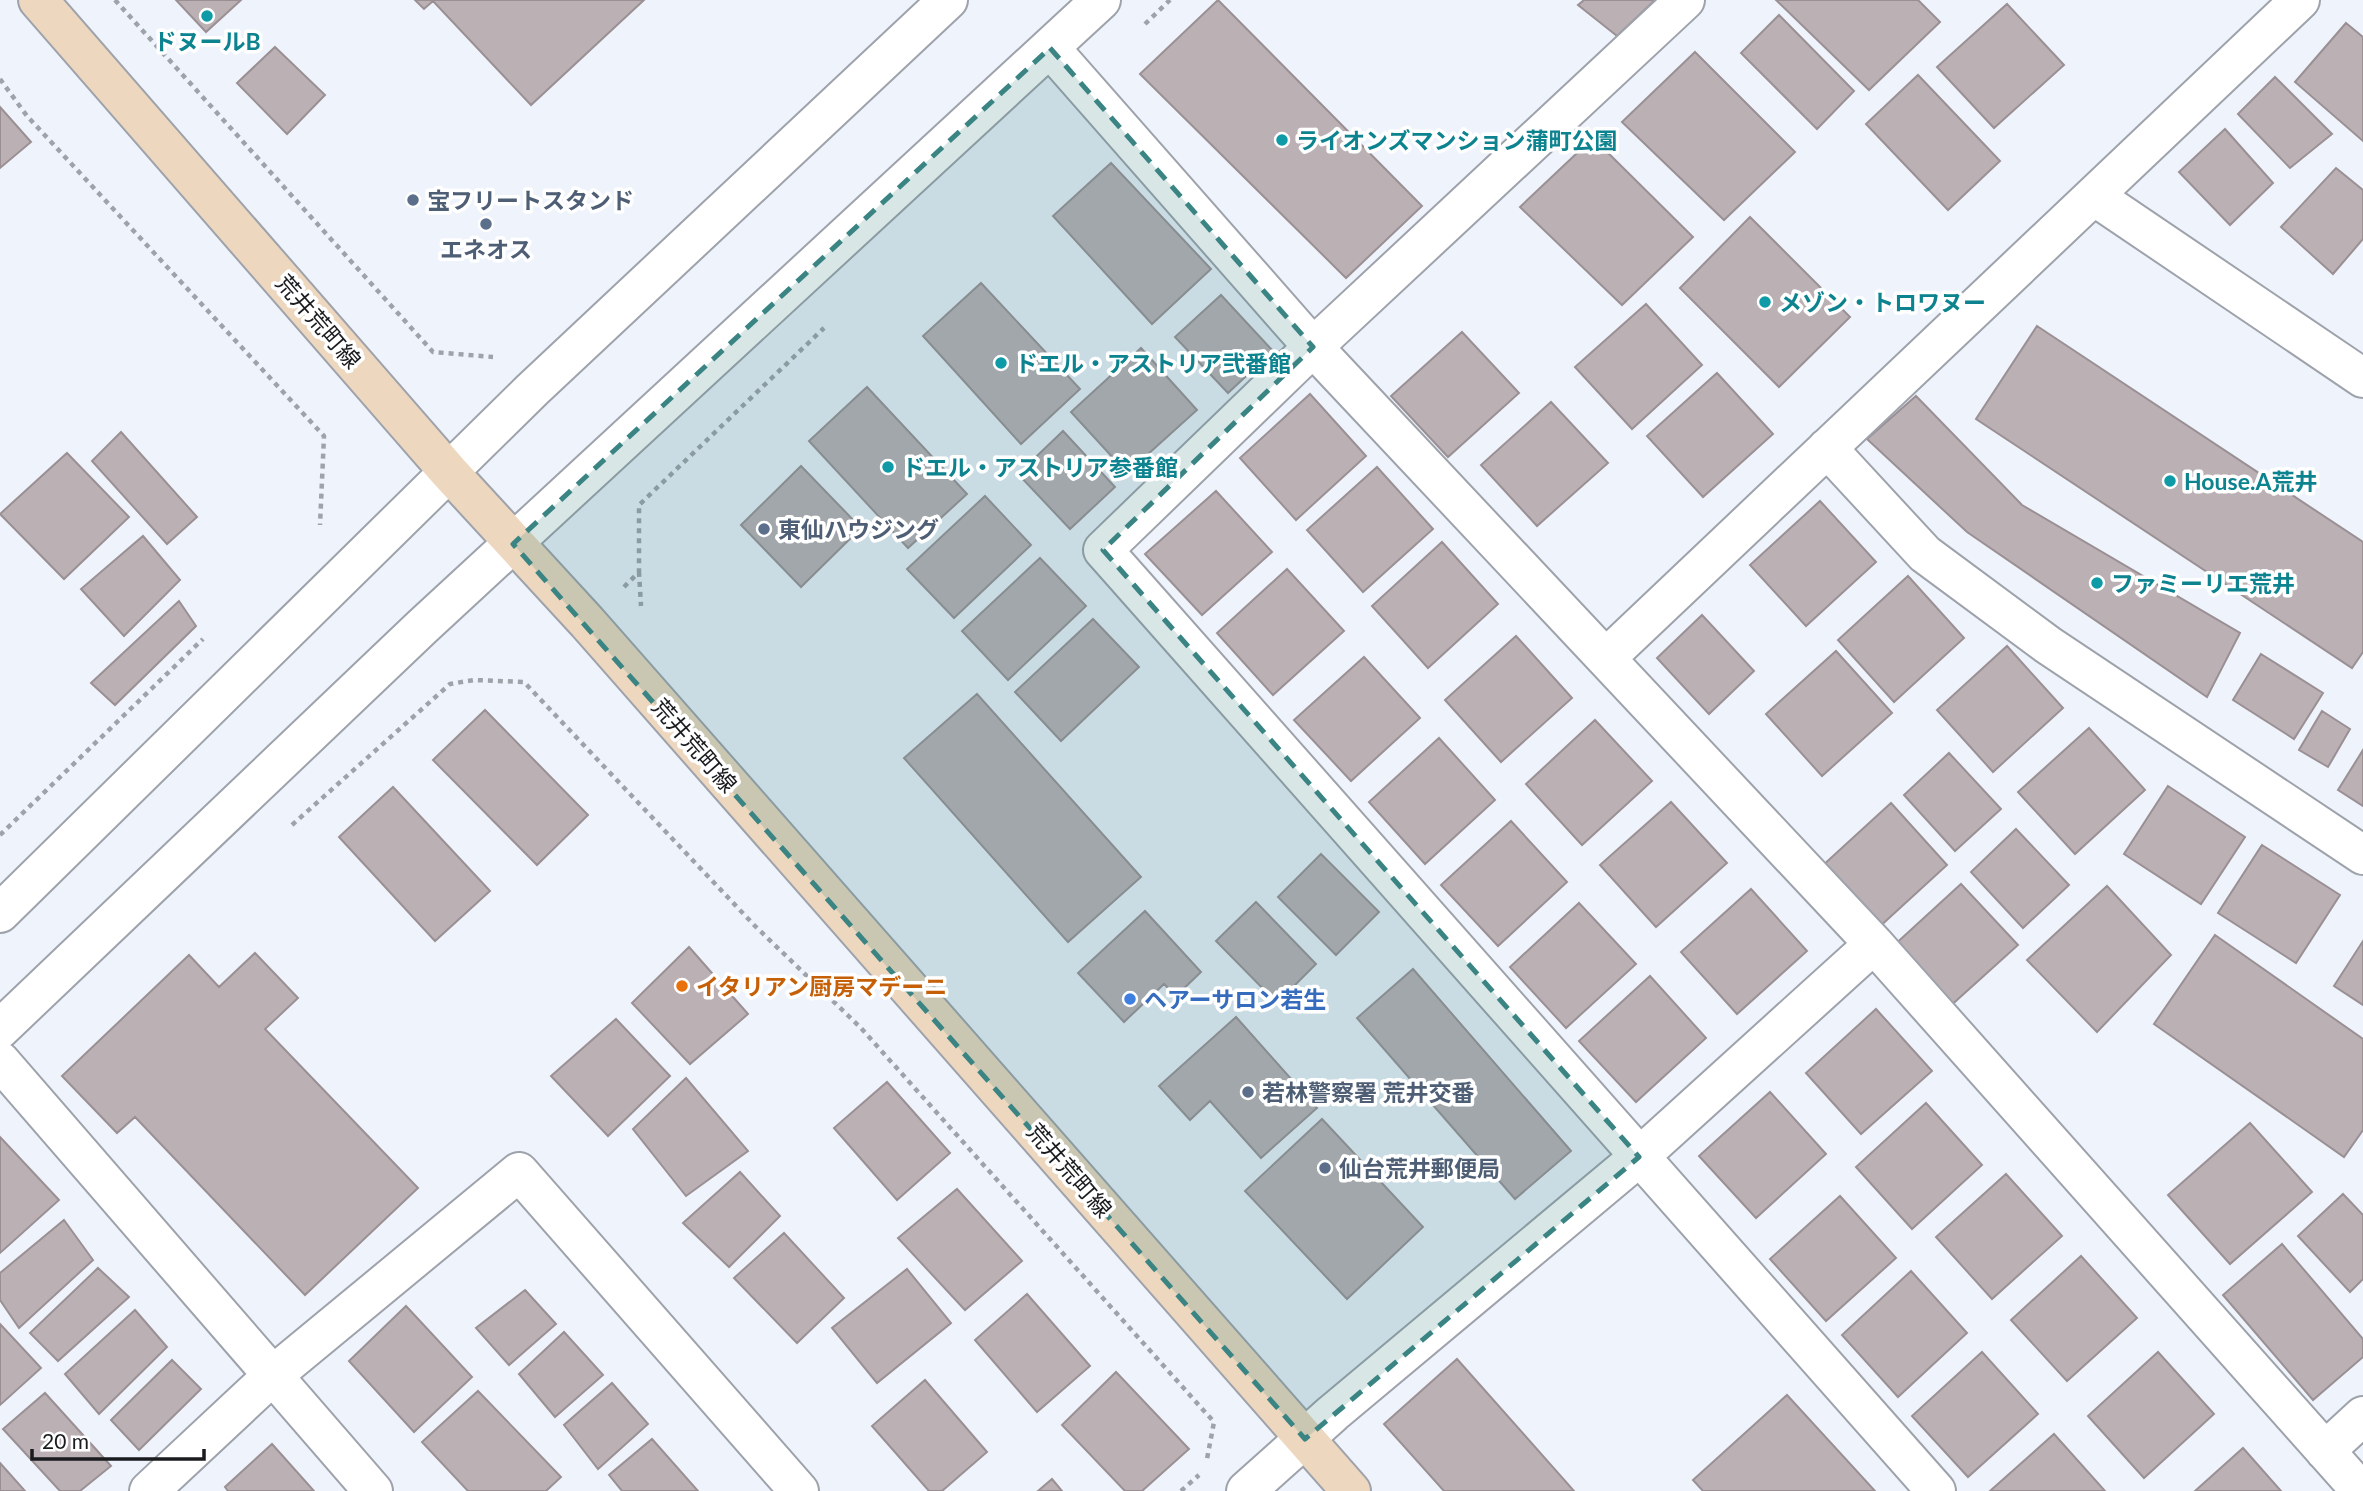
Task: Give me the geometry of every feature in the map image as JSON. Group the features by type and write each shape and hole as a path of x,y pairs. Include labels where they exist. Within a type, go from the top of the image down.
{"main road":[{"name":"荒井荒町線","path":"37,0 449,472 596,633 1351,1491"}],"street":[{"path":"0,913 449,472 948,0"},
{"path":"0,1029 513,544 1101,0"},
{"path":"1685,0 1313,347 1102,550 1936,1491"},
{"path":"1606,658 2300,0"},
{"path":"1051,48 1313,347 1874,944 2361,1491"},
{"path":"2094,196 2363,378"},
{"path":"1826,449 1925,554 2048,645 2363,855"},
{"path":"1246,1491 1639,1157 1874,944"},
{"path":"0,1061 373,1491"},
{"path":"149,1491 272,1377 519,1172 799,1491"},
{"path":"2325,1451 2363,1416"}],"path":[{"path":"115,0 416,331"},
{"path":"0,79 27,116 324,436 321,523 312,533"},
{"path":"616,595 639,572 639,505 831,322"},
{"path":"0,835 205,637"},
{"path":"283,833 450,684 474,680 524,682 755,926 860,1027 1214,1422 1205,1469 1181,1491"}],"highlighted area":[{"path":"1050,48 1313,347 1103,550 1639,1157 1305,1439 513,544"}],"building":[{"name":"ドヌールB","path":"176,0 241,0 206,32"},
{"path":"415,0 644,0 531,105 433,1 424,9"},
{"name":"ライオンズマンション蒲町公園","path":"1218,0 1422,206 1346,278 1140,74"},
{"path":"1584,0 1655,0 1617,36 1578,5"},
{"path":"1776,0 1918,0 1940,22 1869,90"},
{"path":"2007,4 2064,65 1994,128 1937,67"},
{"path":"1779,15 1854,91 1817,129 1741,53"},
{"path":"2346,23 2363,37 2363,141 2295,82"},
{"path":"275,47 325,95 287,134 237,83"},
{"path":"1695,52 1795,152 1724,220 1622,122"},
{"path":"1918,75 2000,161 1948,210 1866,124"},
{"path":"2275,77 2332,134 2290,168 2238,114"},
{"path":"0,107 31,142 0,168"},
{"path":"2225,129 2273,183 2230,225 2179,172"},
{"path":"1593,138 1693,237 1622,305 1520,207"},
{"path":"1111,163 1211,269 1152,324 1053,216"},
{"path":"2336,168 2363,190 2363,239 2333,274 2281,227"},
{"name":"メゾン・トロワヌー","path":"1750,217 1850,317 1779,387 1680,288"},
{"name":"ドエル・アストリア弐番館","path":"981,283 1080,389 1021,444 923,336"},
{"path":"1221,295 1273,351 1228,393 1175,337"},
{"path":"1646,304 1702,365 1632,429 1575,367"},
{"name":"House.A荒井","path":"2037,326 2363,542 2363,652 2352,668 1976,419"},
{"path":"1462,332 1519,393 1448,457 1391,396"},
{"path":"1141,348 1197,410 1127,473 1071,412"},
{"path":"1717,373 1773,434 1703,497 1647,436"},
{"name":"ドエル・アストリア参番館","path":"867,387 967,494 908,548 809,441"},
{"path":"1310,394 1366,456 1296,520 1240,458"},
{"name":"ファミーリエ荒井","path":"1916,396 2022,505 2240,633 2207,697 1967,532 1867,439"},
{"path":"1551,402 1608,463 1537,526 1481,465"},
{"path":"1063,431 1115,487 1070,529 1018,474"},
{"path":"121,432 197,517 167,544 92,461"},
{"path":"67,453 129,517 64,579 0,514"},
{"path":"801,466 861,528 801,587 741,525"},
{"path":"1377,467 1433,529 1363,592 1307,530"},
{"path":"1216,491 1272,552 1202,615 1145,554"},
{"path":"985,496 1031,545 954,618 907,569"},
{"path":"1820,501 1876,562 1806,626 1750,565"},
{"path":"143,536 180,580 124,636 81,589"},
{"path":"1442,542 1498,604 1428,668 1372,606"},
{"path":"1040,558 1086,606 1008,680 962,631"},
{"path":"1287,569 1344,631 1273,695 1217,633"},
{"path":"1908,576 1964,638 1894,702 1838,640"},
{"path":"179,601 196,626 115,705 91,683"},
{"path":"1702,615 1754,671 1709,714 1657,658"},
{"path":"1093,619 1139,667 1061,741 1015,692"},
{"path":"1516,636 1572,698 1501,762 1445,700"},
{"path":"2007,646 2063,708 1993,772 1937,710"},
{"path":"1836,651 1892,713 1822,776 1766,714"},
{"path":"2261,654 2323,693 2294,739 2233,700"},
{"path":"1364,657 1420,718 1351,781 1294,720"},
{"path":"977,694 1141,877 1068,942 904,758"},
{"path":"485,710 588,815 537,865 433,760"},
{"path":"2322,711 2350,729 2328,767 2299,750"},
{"path":"1595,720 1652,781 1582,845 1526,784"},
{"path":"2089,728 2145,790 2075,854 2018,792"},
{"path":"1439,738 1495,800 1425,864 1369,802"},
{"path":"2363,750 2363,806 2338,790"},
{"path":"1949,753 2001,809 1955,851 1904,795"},
{"path":"2168,786 2245,837 2201,904 2124,854"},
{"path":"393,787 490,891 435,941 339,837"},
{"path":"1671,802 1727,863 1656,927 1600,865"},
{"path":"1891,803 1947,865 1877,929 1821,867"},
{"path":"1511,821 1567,882 1498,946 1441,885"},
{"path":"2016,829 2069,885 2023,928 1971,872"},
{"path":"2262,845 2340,895 2296,963 2218,913"},
{"path":"1321,854 1379,912 1336,955 1278,897"},
{"path":"1961,884 2018,945 1947,1009 1891,948"},
{"path":"2107,886 2171,955 2097,1032 2027,960"},
{"path":"1751,889 1807,951 1737,1014 1681,952"},
{"path":"1256,902 1316,964 1277,1003 1216,941"},
{"path":"1579,903 1636,964 1566,1028 1510,967"},
{"path":"1145,911 1201,972 1176,996 1164,984 1124,1022 1078,973"},
{"path":"2215,935 2363,1039 2363,1130 2344,1157 2154,1024"},
{"path":"2363,941 2363,1005 2334,986"},
{"path":"689,947 748,1014 690,1064 632,1003"},
{"path":"255,953 298,998 265,1029 418,1188 305,1295 135,1117 117,1133 62,1076 189,955 219,987"},
{"path":"1413,969 1571,1151 1515,1199 1357,1018"},
{"path":"1650,976 1706,1038 1636,1102 1579,1041"},
{"path":"1876,1009 1932,1071 1861,1134 1806,1073"},
{"path":"1236,1017 1317,1108 1261,1158 1210,1101 1190,1120 1159,1086"},
{"path":"616,1019 670,1076 608,1136 551,1076"},
{"path":"686,1078 748,1151 686,1196 633,1129"},
{"path":"887,1082 950,1153 897,1200 834,1128"},
{"path":"1770,1092 1826,1154 1756,1218 1699,1156"},
{"path":"1926,1103 1982,1165 1912,1229 1856,1167"},
{"path":"1322,1119 1423,1227 1347,1299 1245,1191"},
{"path":"2250,1123 2312,1192 2230,1264 2168,1195"},
{"path":"0,1137 59,1200 0,1253"},
{"path":"740,1172 780,1216 729,1267 683,1223"},
{"path":"2006,1174 2062,1236 1992,1299 1936,1237"},
{"path":"957,1189 1022,1261 965,1310 898,1238"},
{"path":"2343,1194 2363,1215 2363,1279 2350,1292 2298,1236"},
{"path":"1840,1196 1896,1258 1826,1321 1770,1259"},
{"path":"64,1220 93,1260 19,1328 0,1300 0,1273"},
{"path":"784,1233 844,1298 797,1343 734,1278"},
{"path":"2282,1244 2363,1339 2363,1357 2313,1400 2223,1295"},
{"path":"2081,1256 2137,1318 2067,1381 2011,1320"},
{"path":"98,1268 129,1297 58,1361 30,1333"},
{"path":"907,1269 951,1323 877,1383 832,1328"},
{"path":"1911,1271 1967,1333 1898,1397 1842,1335"},
{"path":"525,1290 556,1324 509,1365 476,1328"},
{"path":"1027,1294 1090,1366 1037,1412 975,1340"},
{"path":"406,1306 472,1377 414,1432 349,1361"},
{"path":"135,1310 167,1347 99,1414 65,1374"},
{"path":"0,1324 41,1368 0,1405"},
{"path":"564,1332 603,1375 555,1417 519,1374"},
{"path":"1982,1352 2038,1414 1968,1477 1912,1416"},
{"path":"2158,1352 2214,1414 2144,1478 2088,1416"},
{"path":"1457,1359 1574,1491 1444,1491 1384,1424"},
{"path":"172,1360 201,1389 139,1450 111,1420"},
{"path":"1116,1372 1189,1449 1142,1491 1125,1491 1062,1425"},
{"path":"925,1380 987,1452 942,1491 929,1491 872,1426"},
{"path":"612,1383 648,1424 598,1469 564,1425"},
{"path":"478,1391 561,1477 546,1491 468,1491 422,1442"},
{"path":"45,1393 111,1466 80,1491 60,1491 3,1429"},
{"path":"1787,1395 1875,1491 1703,1491 1693,1480"},
{"path":"2054,1434 2105,1491 1990,1491"},
{"path":"652,1439 698,1491 622,1491 609,1475"},
{"path":"272,1444 314,1491 228,1491 225,1487"},
{"path":"2243,1448 2281,1491 2195,1491"},
{"path":"0,1463 25,1491 0,1491"},
{"path":"1052,1479 1062,1491 1038,1491"}],"place":[{"name":"ドヌールB","path":"207,16"},
{"name":"ライオンズマンション蒲町公園","path":"1282,140"},
{"name":"宝フリートスタンド","path":"413,200"},
{"name":"エネオス","path":"486,224"},
{"name":"メゾン・トロワヌー","path":"1765,302"},
{"name":"ドエル・アストリア弐番館","path":"1001,363"},
{"name":"ドエル・アストリア参番館","path":"888,467"},
{"name":"House.A荒井","path":"2170,481"},
{"name":"東仙ハウジング","path":"764,529"},
{"name":"ファミーリエ荒井","path":"2097,583"},
{"name":"イタリアン厨房マデーニ","path":"682,986"},
{"name":"ヘアーサロン若生","path":"1130,999"},
{"name":"若林警察署 荒井交番","path":"1248,1092"},
{"name":"仙台荒井郵便局","path":"1325,1168"}]}
